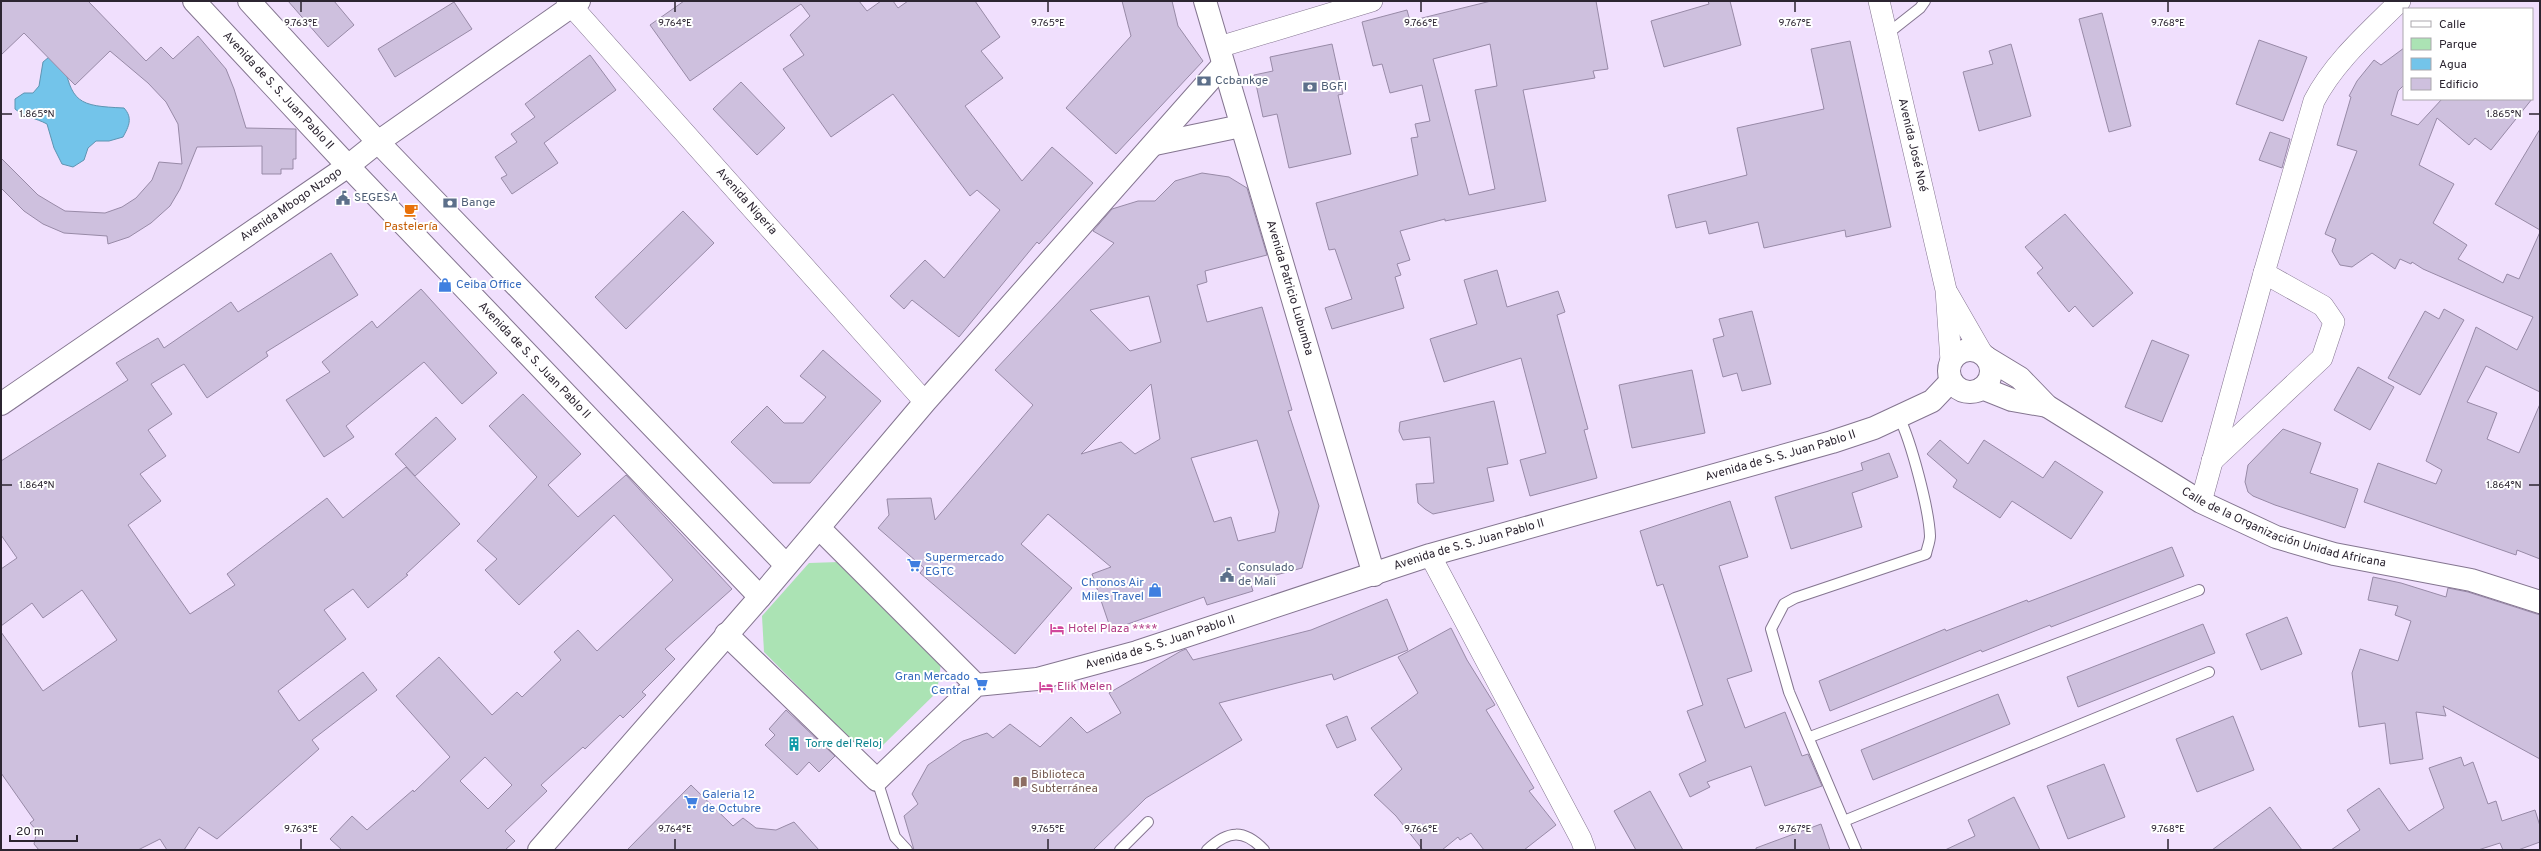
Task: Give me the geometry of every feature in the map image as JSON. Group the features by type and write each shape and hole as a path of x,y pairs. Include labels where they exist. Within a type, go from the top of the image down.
{"street":[{"name":"Avenida de S. S. Juan Pablo II","path":"194,1 348,166 760,597"},
{"path":"249,1 378,142 786,565"},
{"name":"Avenida Patricio Lubumba","path":"1205,1 1374,575"},
{"path":"539,850 726,634 760,597 925,402 1155,144 1221,56 1372,1"},
{"name":"Avenida José Noé","path":"1879,1 1946,290 1951,371"},
{"path":"2201,502 2264,273 2317,95 2324,82 2339,63 2400,1"},
{"name":"Avenida Mbogo Nzogo","path":"1,404 348,166 378,142 572,3"},
{"name":"Avenida Nigeria","path":"572,3 925,402"},
{"path":"1155,144 1241,126"},
{"path":"2212,461 2322,358 2331,337 2334,322 2322,306 2264,273"},
{"name":"Avenida José Noé","path":"1946,290 1985,356"},
{"path":"1968,350 1985,356 1991,371 1990,378 1982,388 1975,391 1962,390 1951,371 1961,351 1968,350"},
{"name":"Calle de la Organización Unidad Africana","path":"1985,356 2020,378 2047,406 2201,502 2276,537 2334,554 2471,580 2540,602"},
{"name":"Avenida de S. S. Juan Pablo II","path":"976,685 1037,679 1137,652 1374,575 1430,555 1776,458 1874,428 1932,401 1951,371"},
{"name":"Calle de la Organización Unidad Africana","path":"1982,388 2012,400 2047,406"},
{"path":"726,634 877,780 976,685 819,528"},
{"path":"1430,555 1582,839 1585,850"}],"lane":[{"path":"1887,34 1920,8 1925,1"},
{"path":"1856,850 1810,737 1789,692 1772,629 1784,604 1790,601 1926,554 1930,537 1927,516 1906,431 1899,417"},
{"path":"1810,737 2199,590"},
{"path":"1844,821 2209,672"},
{"path":"877,780 895,837 907,850"},
{"path":"1120,850 1148,822"},
{"path":"1207,850 1216,841 1232,834 1252,837 1264,850"}],"green space":[{"path":"839,562 941,663 937,692 883,745 853,742 764,652 762,616 809,563"}],"water":[{"path":"49,57 63,57 69,84 79,99 96,106 124,108 129,119 128,126 123,137 109,141 96,141 88,148 84,160 73,167 62,164 54,148 47,124 22,114 15,109 15,99 24,93 33,93 39,86 43,62"}],"building":[{"path":"1,1 88,1 146,61 161,47 173,59 198,36 226,69 246,128 296,129 296,159 293,159 293,169 281,169 281,174 262,174 262,146 197,147 180,189 170,206 151,223 129,237 108,244 107,236 64,233 43,224 24,211 1,188 1,158 38,195 65,211 105,213 122,207 136,198 152,180 159,162 182,164 178,124 166,102 148,83 110,51 75,85 24,33 1,55"},
{"path":"288,1 334,1 354,25 328,47"},
{"path":"684,1 859,1 867,11 881,1 893,1 898,8 908,1 975,1 1000,37 981,51 1003,78 965,106 1022,181 1052,147 1093,183 1039,244 1037,242 959,337 912,300 904,309 890,296 925,260 944,278 1000,210 977,190 970,196 893,94 831,137 783,69 804,55 790,35 810,16 801,4 690,81 650,25"},
{"path":"1122,1 1172,1 1178,26 1203,61 1116,154 1066,108 1131,36"},
{"path":"1491,1 1596,1 1608,69 1593,71 1595,78 1523,90 1546,201 1445,221 1445,219 1400,231 1410,260 1397,264 1401,275 1395,277 1404,308 1332,329 1325,308 1352,299 1335,249 1329,250 1316,203 1418,175 1411,138 1418,137 1415,124 1430,121 1422,85 1390,93 1382,64 1373,66 1362,22 1407,10 1410,21","holes":["1490,44 1497,86 1475,90 1495,189 1469,195 1433,59"]},
{"path":"1708,1 1730,1 1741,45 1664,67 1651,21 1709,4"},
{"path":"454,2 472,29 395,77 378,49"},
{"path":"2102,13 2131,126 2109,132 2079,19"},
{"path":"2259,40 2307,57 2283,121 2236,104"},
{"path":"1850,41 1891,227 1846,237 1845,230 1764,248 1758,222 1709,234 1706,221 1676,228 1668,195 1747,175 1737,128 1824,109 1811,49"},
{"path":"1332,44 1343,94 1338,95 1351,154 1289,168 1277,114 1263,117 1254,75 1273,71 1270,57"},
{"path":"2011,44 2031,116 1979,131 1963,72 1993,64 1989,51"},
{"path":"2403,49 2403,86 2398,91 2391,115 2418,125 2441,100 2531,100 2491,150 2475,138 2469,145 2437,118 2419,165 2454,184 2433,223 2467,245 2458,259 2503,283 2507,274 2519,279 2540,232 2540,392 2486,366 2467,402 2497,413 2487,439 2519,453 2540,404 2540,559 2517,550 2516,555 2364,502 2378,463 2436,484 2442,470 2426,461 2476,327 2517,350 2533,317 2423,269 2412,262 2411,264 2400,259 2395,269 2372,253 2352,267 2340,265 2332,251 2336,239 2325,234 2357,151 2337,145 2351,97 2349,96 2357,81 2374,60 2381,65"},
{"path":"590,55 616,90 544,143 558,163 512,194 501,178 507,175 495,157 517,142 511,134 535,117 525,104"},
{"path":"741,82 785,128 757,155 713,109"},
{"path":"2540,129 2540,230 2495,204"},
{"path":"2270,132 2290,139 2282,168 2259,160"},
{"path":"1202,173 1229,177 1247,188 1267,255 1205,271 1207,282 1197,285 1207,322 1262,307 1292,410 1288,411 1319,506 1302,568 1250,582 1253,591 1207,605 1204,597 1111,630 1092,574 1111,567 1048,514 1021,544 1072,588 1015,654 920,573 924,568 878,528 889,515 887,499 931,498 935,520 1033,405 995,370 1114,243 1093,231 1112,209 1138,201 1155,201 1175,181","holes":["1149,296 1161,342 1130,351 1090,310","1151,384 1160,439 1135,454 1121,442 1081,454","1257,440 1279,512 1275,532 1238,541 1231,517 1214,522 1191,458"]},
{"path":"683,211 714,243 626,329 595,297"},
{"path":"2065,214 2133,293 2093,327 2075,306 2069,312 2037,273 2043,268 2025,247"},
{"path":"331,253 358,295 266,352 268,356 207,398 184,364 151,384 172,414 148,430 166,456 140,474 161,501 128,525 190,614 235,585 227,574 327,498 343,518 406,467 460,524 406,574 408,575 368,608 353,589 324,610 346,639 278,691 299,721 363,672 377,690 312,740 319,749 217,839 199,827 184,850 167,850 160,839 138,850 39,850 34,844 37,831 30,823 34,820 1,773 1,632 43,691 117,640 82,590 43,618 32,603 1,626 1,569 17,558 1,535 1,461 128,380 116,363 158,338 164,348 231,302 238,312"},
{"path":"1497,270 1507,307 1558,291 1565,312 1557,315 1588,429 1584,430 1597,478 1530,496 1520,460 1546,453 1521,358 1444,382 1430,339 1477,324 1464,280"},
{"path":"421,289 497,373 462,404 424,362 346,426 354,437 324,457 286,400 330,372 322,362 372,321 377,328"},
{"path":"2444,309 2464,320 2420,395 2388,378 2425,311 2439,319"},
{"path":"1752,311 1771,384 1742,391 1737,373 1723,377 1713,339 1724,336 1719,319"},
{"path":"2152,340 2189,355 2162,422 2125,407"},
{"path":"823,350 881,401 810,483 773,483 731,442 767,406 784,423 803,423 826,397 800,376"},
{"path":"2358,367 2394,387 2370,430 2334,410"},
{"path":"1692,370 1705,433 1632,448 1619,385"},
{"path":"523,394 581,454 548,485 578,517 626,475 732,589 665,649 675,659 642,692 646,695 623,718 620,715 585,749 583,747 541,785 547,791 505,831 515,841 505,850 342,850 330,839 352,816 367,830 413,790 414,792 450,757 396,696 439,657 492,715 517,692 522,697 561,660 554,652 578,630 597,651 673,580 614,515 519,605 485,570 497,559 477,541 537,477 489,426","holes":["485,757 512,785 488,809 460,781"]},
{"path":"1494,401 1508,464 1487,468 1494,501 1433,514 1418,503 1416,484 1434,483 1430,437 1403,440 1399,431 1400,422"},
{"path":"436,417 456,439 415,476 395,454"},
{"path":"2283,429 2321,443 2310,473 2358,489 2345,528 2275,505 2253,496 2248,492 2245,482 2248,465"},
{"path":"1940,440 1968,464 1984,440 2043,478 2055,461 2103,492 2071,539 2012,501 2000,518 1953,487 1957,480 1927,454"},
{"path":"1889,453 1898,477 1852,493 1862,527 1791,549 1775,497 1863,470 1861,463"},
{"path":"1730,501 1748,557 1719,566 1752,671 1727,679 1745,728 1785,712 1802,756 1808,754 1822,786 1765,806 1751,766 1707,782 1710,787 1690,797 1679,774 1706,761 1687,711 1703,705 1663,584 1657,586 1640,531"},
{"path":"2172,547 2184,576 2051,627 2050,625 1982,652 1981,650 1830,711 1819,681 1945,629 1946,631 2027,600 2028,602"},
{"path":"2373,577 2401,583 2446,597 2448,588 2468,592 2540,615 2540,759 2443,706 2446,716 2416,712 2423,759 2390,764 2385,723 2359,727 2352,673 2360,649 2398,661 2411,621 2395,615 2398,606 2368,600"},
{"path":"1387,599 1408,650 1334,680 1332,674 1219,703 1242,740 1146,798 1093,850 914,850 904,816 918,804 912,794 928,765 963,741 987,733 993,738 1010,724 1040,747 1071,717 1087,733 1121,713 1109,693 1181,651 1186,649 1193,660 1311,630"},
{"path":"2287,617 2302,654 2261,670 2246,634"},
{"path":"2203,624 2215,653 2078,707 2067,677"},
{"path":"1451,628 1467,660 1495,705 1486,710 1534,788 1529,791 1556,825 1524,850 1484,850 1471,833 1460,840 1458,837 1442,850 1423,850 1396,816 1374,795 1402,769 1371,728 1418,693 1398,657"},
{"path":"1998,694 2010,724 1873,780 1861,750"},
{"name":"Torre del Reloj","path":"786,710 835,756 819,772 809,762 797,775 765,745 775,735 769,729"},
{"path":"1347,716 1356,740 1337,748 1326,725"},
{"path":"2233,716 2254,770 2197,792 2176,739"},
{"path":"2461,757 2464,766 2473,762 2488,804 2496,801 2502,821 2535,810 2540,826 2540,842 2518,850 2503,850 2500,843 2478,850 2331,850 2360,830 2347,810 2379,788 2409,831 2444,808 2429,768"},
{"path":"2104,764 2125,817 2068,839 2047,786"},
{"name":"Galeria 12 de Octubre","path":"691,785 733,826 743,818 756,828 776,830 794,822 819,850 627,850"},
{"path":"1650,791 1683,850 1636,850 1614,811"},
{"path":"2014,797 2040,850 1945,850 1975,836 1968,820"},
{"path":"2270,807 2302,850 2212,850"},
{"path":"1821,824 1830,850 1756,850 1756,848"}],"place":[{"name":"Ccbankge","path":"1204,81"},
{"name":"BGFI","path":"1310,87"},
{"name":"SEGESA","path":"343,198"},
{"name":"Bange","path":"450,203"},
{"name":"Pastelería","path":"411,210"},
{"name":"Ceiba Office","path":"445,285"},
{"name":"Supermercado EGTC","path":"914,565"},
{"name":"Consulado de Mali","path":"1227,575"},
{"name":"Chronos Air Miles Travel","path":"1155,590"},
{"name":"Hotel Plaza ****","path":"1057,629"},
{"name":"Gran Mercado Central","path":"981,684"},
{"name":"Elik Melen","path":"1046,687"},
{"name":"Torre del Reloj","path":"794,744"},
{"name":"Biblioteca Subterránea","path":"1020,782"},
{"name":"Galeria 12 de Octubre","path":"691,802"}]}
